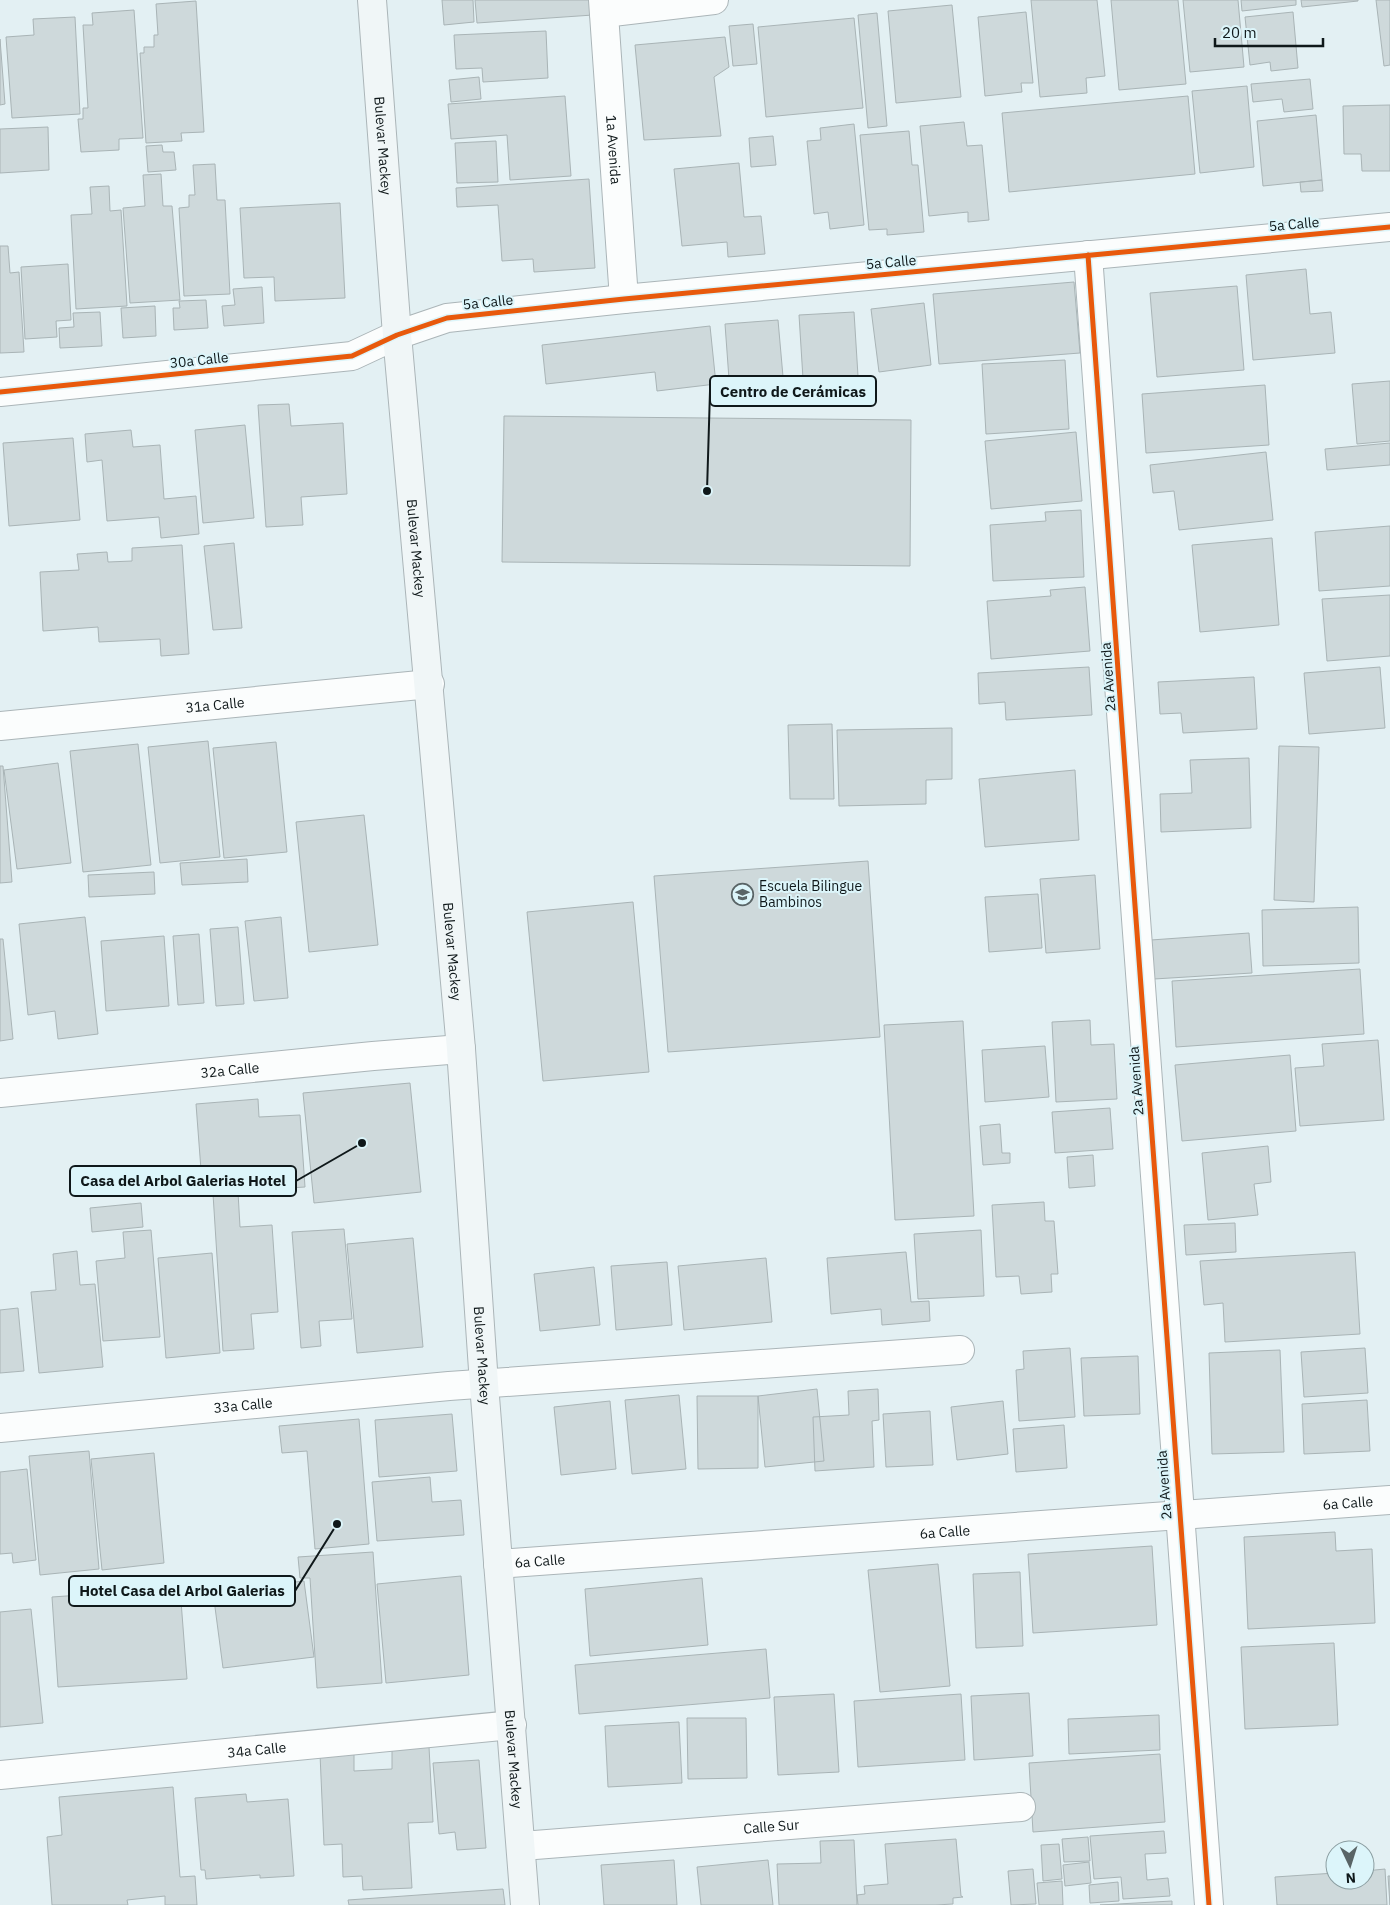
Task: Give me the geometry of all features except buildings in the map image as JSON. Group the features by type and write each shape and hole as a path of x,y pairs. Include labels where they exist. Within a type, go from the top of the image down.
{"main road":[{"name":"Bulevar Mackey","path":"372,0 397,335 430,684 461,1049 484,1384 526,1905"}],"street":[{"path":"603,6 714,0"},
{"name":"1a Avenida","path":"603,6 624,299"},
{"name":"5a Calle","path":"397,335 447,318 624,299 1390,227"},
{"name":"2a Avenida","path":"1088,255 1128,784 1178,1514 1209,1905"},
{"name":"30a Calle","path":"0,392 352,356 397,335"},
{"name":"31a Calle","path":"0,726 430,684"},
{"name":"32a Calle","path":"0,1093 364,1056 461,1049"},
{"name":"33a Calle","path":"0,1428 484,1384 960,1350"},
{"name":"6a Calle","path":"498,1564 1390,1500"},
{"name":"34a Calle","path":"0,1775 512,1725"},
{"name":"Calle Sur","path":"522,1846 1021,1807"}],"cycle path":[{"path":"0,392 352,356 397,335 447,318 624,299 1390,227"},
{"path":"1088,255 1177,1492 1209,1905"}],"place":[{"name":"Centro de Cerámicas","path":"707,491"},
{"name":"Escuela Bilingue Bambinos","path":"743,894"},
{"name":"Casa del Arbol Galerias Hotel","path":"362,1143"},
{"name":"Hotel Casa del Arbol Galerias","path":"337,1524"}]}
